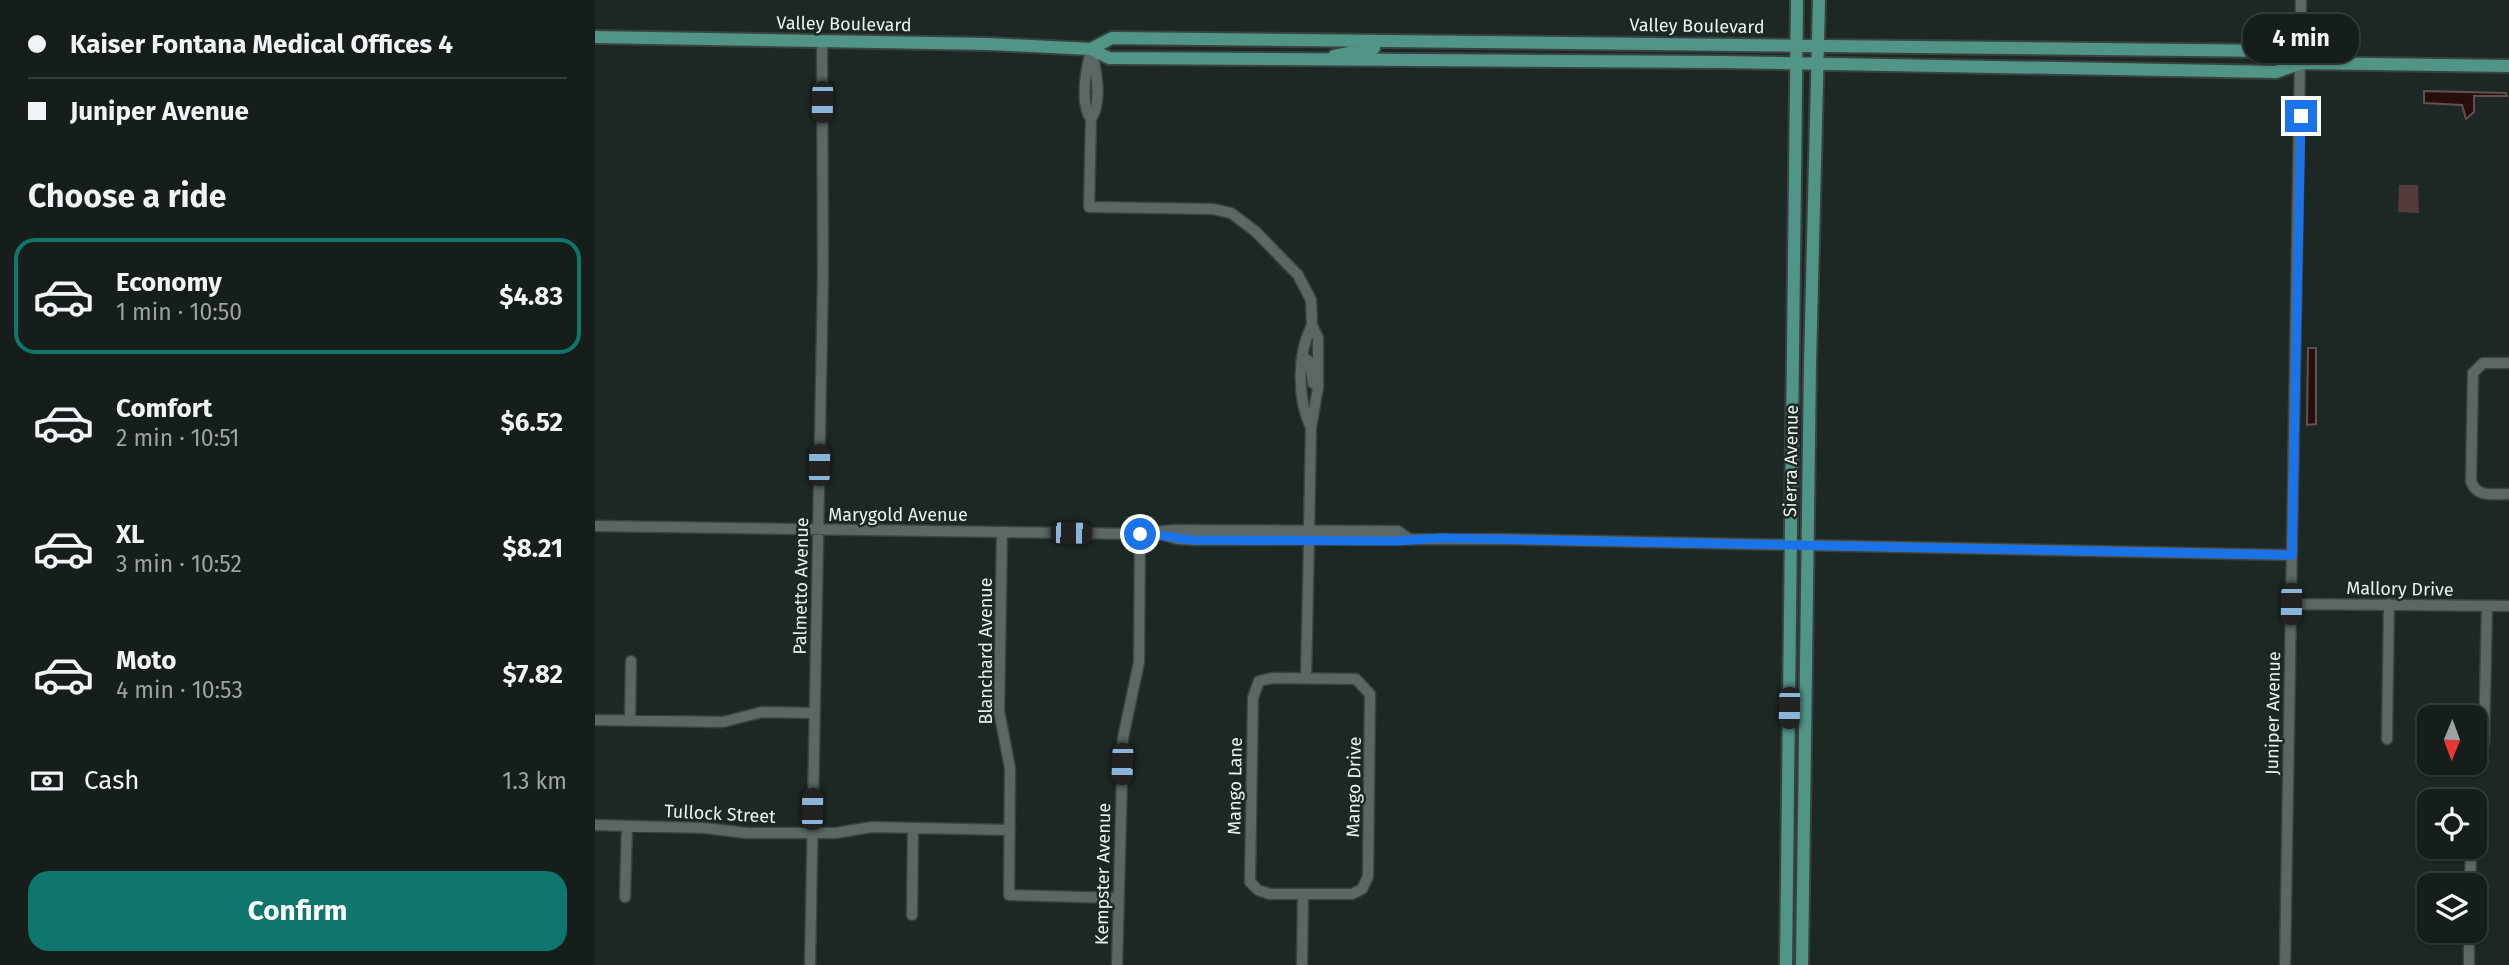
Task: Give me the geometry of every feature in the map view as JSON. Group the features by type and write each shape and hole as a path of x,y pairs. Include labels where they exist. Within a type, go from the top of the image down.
{"main road":[{"name":"Sierra Avenue","path":"1786,965 1797,0"},
{"name":"Sierra Avenue","path":"1802,965 1807,547 1819,0"},
{"name":"Valley Boulevard","path":"595,37 1091,49 1109,58 1797,63 2276,72 2301,63 2509,66"},
{"name":"Valley Boulevard","path":"1091,49 1111,38 1386,40 2277,51 2301,63"},
{"path":"1320,61 1359,48 1374,48 1386,40"},
{"path":"1788,761 1797,763 1797,824 1803,847"}],"street":[{"name":"Juniper Avenue","path":"2285,965 2301,0"},
{"name":"Palmetto Avenue","path":"810,965 823,263 822,41"},
{"path":"1091,49 1086,69 1085,111 1091,119 1089,207 1213,209 1231,213 1270,246 1304,283 1311,300 1312,325 1318,338 1318,387 1311,428 1309,529"},
{"path":"1311,428 1302,396 1305,337 1312,325"},
{"path":"1303,356 1310,362 1312,381 1318,387"},
{"path":"2509,363 2483,363 2476,367 2473,379 2471,481 2475,490 2483,494 2509,494"},
{"name":"Marygold Avenue","path":"595,526 1140,534 1173,530 1309,529"},
{"path":"1195,540 1214,535 1288,536 1309,529 1336,537 1408,538"},
{"name":"Blanchard Avenue","path":"1002,532 999,711 1009,761 1009,895 1118,898"},
{"name":"Marygold Avenue","path":"1159,533 1177,539 1195,540 1397,541 1408,538 2292,555"},
{"name":"Kempster Avenue","path":"1117,965 1123,738 1139,662 1140,534"},
{"path":"1306,678 1309,541"},
{"name":"Mallory Drive","path":"2291,604 2509,606"},
{"path":"2387,739 2389,604"},
{"path":"2485,705 2487,606"},
{"path":"630,720 631,661"},
{"name":"Mango Drive","path":"1303,895 1352,894 1362,889 1367,881 1371,756 1371,702 1367,687 1356,679 1306,678"},
{"name":"Mango Lane","path":"1303,895 1265,894 1255,888 1249,878 1254,692 1259,681 1265,679 1306,678"},
{"path":"595,720 723,722 762,712 813,713"},
{"name":"Tullock Street","path":"595,825 812,833 872,827 1010,830"},
{"path":"625,897 628,826"},
{"path":"912,915 913,828"},
{"path":"1302,965 1303,895"},
{"path":"2469,943 2469,965"}],"shaded area":[{"path":"2424,91 2506,93 2507,96 2474,96 2474,112 2466,119 2462,105 2424,103"},
{"path":"2399,185 2418,185 2419,213 2398,212"},
{"path":"2308,348 2316,348 2316,424 2307,425"}],"route":[{"path":"1140,534 1159,533 1177,539 1195,540 1397,541 1408,538 1440,538 2292,555 2301,116"}]}
